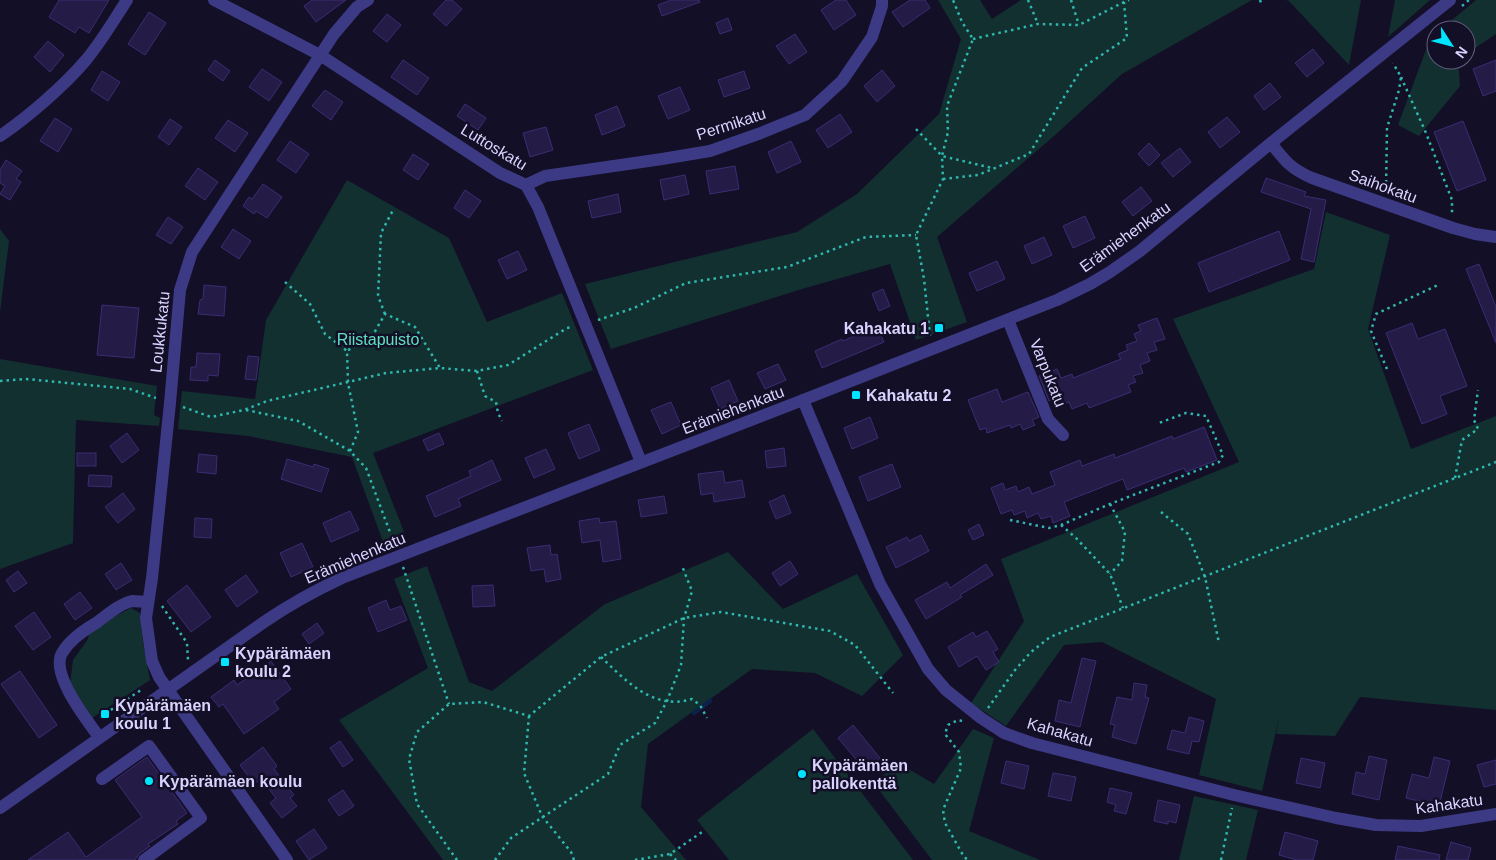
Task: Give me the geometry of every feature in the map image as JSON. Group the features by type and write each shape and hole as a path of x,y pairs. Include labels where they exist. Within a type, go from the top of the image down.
{"street":[{"path":"0,136 15,126 61,86 86,60 127,0"},
{"name":"Luttoskatu","path":"214,0 320,55 500,173 526,185 538,207 642,462"},
{"name":"Loukkukatu","path":"287,860 166,690 152,661 146,618 147,602 152,578 180,290 192,252 334,34 357,7 368,0"},
{"name":"Permikatu","path":"526,185 545,176 710,150 761,133 805,115 842,81 872,37 882,6 882,0"},
{"name":"Erämiehenkatu","path":"0,808 293,602 342,578 1008,320 1090,284 1140,251 1271,143 1450,0"},
{"name":"Saihokatu","path":"1271,143 1289,165 1298,172 1453,228 1496,237"},
{"name":"Varpukatu","path":"1008,320 1048,419 1064,435"},
{"name":"Kahakatu","path":"804,400 880,584 928,669 946,690 981,718 1004,733 1032,743 1234,795 1376,825 1420,826 1496,814"},
{"path":"99,737 65,685 59,666 62,654 72,641 89,627 118,608 132,601 147,602"},
{"path":"102,779 149,746 201,818 144,860"}],"path":[{"path":"953,0 962,22 973,39"},
{"path":"1028,0 1038,24"},
{"path":"1071,0 1079,25"},
{"path":"973,39 1038,24 1079,25 1130,0"},
{"path":"942,179 978,175 1029,154 1082,68 1127,38 1124,2"},
{"path":"931,350 924,279 916,235 942,179 942,156 948,132 947,106 973,39"},
{"path":"1393,63 1426,133 1452,200 1453,228"},
{"path":"1388,204 1385,187 1386,128 1399,90 1401,77"},
{"path":"916,129 942,156 993,168"},
{"path":"393,210 381,233 378,296 385,314 415,327 440,368"},
{"path":"0,381 26,379 130,389 211,417 244,410 267,401 386,373 440,368 477,371 508,365 567,328 586,324 634,308 686,283 787,267 866,237 916,235"},
{"path":"285,282 310,304 325,334 347,351"},
{"path":"1387,369 1371,331 1376,314 1440,284"},
{"path":"347,351 374,333 385,314"},
{"path":"347,351 348,383 358,432 350,451"},
{"path":"477,371 485,396 496,402 502,421"},
{"path":"1456,478 1462,440 1478,429 1474,420 1478,390"},
{"path":"244,410 298,421 350,451 366,468 399,556 449,704"},
{"path":"1010,520 1049,528 1061,525 1219,462 1223,455 1206,416 1186,413 1160,422"},
{"path":"981,718 1015,670 1031,652 1050,637 1496,462"},
{"path":"1110,504 1125,532 1122,561 1110,574"},
{"path":"1161,512 1188,534 1205,577 1219,642"},
{"path":"1061,525 1110,574 1123,608"},
{"path":"495,860 511,838 608,774 620,745 655,723 667,701 681,665 684,618 692,592 682,566"},
{"path":"147,602 160,603 187,644 187,659 194,670"},
{"path":"574,860 571,852 542,816 524,773 528,716 601,657 684,618 721,612 830,631 856,645 893,693"},
{"path":"601,657 628,683 648,696 681,703 692,699 700,704 708,718"},
{"path":"457,860 417,804 409,759 417,732 449,704 483,702 528,716"},
{"path":"948,726 945,734 959,752 961,768 943,810 945,823 964,857 968,860"},
{"path":"1220,860 1226,840 1234,795"},
{"path":"635,860 670,854 705,830"},
{"path":"670,854 676,860"}],"green space":[{"path":"938,0 980,0 992,19 1021,0 1252,0 1122,74 1054,136 937,237 967,322 916,340 890,264 802,289 611,349 585,284 797,232 857,194 939,114 961,39"},
{"path":"1286,0 1361,0 1349,65 1289,1"},
{"path":"1395,0 1430,0 1388,37"},
{"path":"1476,0 1496,0 1496,34 1476,47 1476,20 1452,20"},
{"path":"1426,50 1426,70 1459,70 1460,86 1419,136 1398,125"},
{"name":"Riistapuisto","path":"347,180 449,238 487,322 562,293 593,370 373,453 408,542 386,550 352,457 248,436 178,429 182,391 255,399 266,320"},
{"path":"1326,212 1390,235 1368,329 1411,449 1496,416 1496,710 1360,697 1335,736 1276,734 1279,718 1262,791 1199,775 1216,699 1102,642 1064,645 1006,726 971,703 1024,621 1001,559 1239,462 1173,319 1314,269"},
{"path":"0,229 9,241 0,312"},
{"path":"0,359 157,386 154,415 160,418 159,426 76,420 73,543 0,569"},
{"path":"728,552 783,609 857,574 903,655 862,696 815,673 752,669 648,744 641,807 686,860 443,860 339,720 428,668 394,579 427,566 469,682 492,691 605,604"},
{"path":"131,608 140,613 150,680 92,718 70,684 73,660 88,639 89,633"},
{"name":"Kypärämäen pallokenttä","path":"813,729 913,860 729,860 697,820"},
{"path":"973,729 994,738 969,831 1040,860 932,860 873,782 900,764 934,784"},
{"path":"1194,796 1258,810 1246,860 1179,860"}],"building":[{"path":"59,0 109,0 89,33 79,27 75,33 49,17"},
{"path":"312,0 346,0 316,22 304,6"},
{"path":"446,0 452,0 462,9 446,26 433,14"},
{"path":"671,0 699,0 700,2 662,16 658,5"},
{"path":"836,0 846,0 856,15 834,30 821,10"},
{"path":"910,0 925,0 930,8 903,27 892,12"},
{"path":"149,12 166,23 145,55 128,44"},
{"path":"387,14 401,25 387,42 373,31"},
{"path":"728,18 732,30 720,34 716,23"},
{"path":"795,34 807,52 789,64 776,46"},
{"path":"48,41 64,55 50,72 34,57"},
{"path":"1313,49 1324,63 1307,77 1295,63"},
{"path":"215,60 230,71 223,81 208,70"},
{"path":"403,60 429,78 417,95 391,77"},
{"path":"1496,60 1496,91 1483,96 1473,70 1476,70 1476,68"},
{"path":"262,69 282,82 269,101 249,87"},
{"path":"882,70 895,86 877,102 864,86"},
{"path":"102,71 120,82 108,101 91,90"},
{"path":"744,71 750,88 724,97 718,80"},
{"path":"1270,83 1281,97 1264,110 1254,96"},
{"path":"680,87 690,110 668,119 658,96"},
{"path":"325,90 343,102 331,120 312,106"},
{"path":"465,104 486,118 478,130 457,116"},
{"path":"617,106 625,126 602,135 595,115"},
{"path":"840,114 852,132 828,148 816,130"},
{"path":"1227,117 1240,132 1220,148 1208,132"},
{"path":"55,118 72,129 58,152 40,141"},
{"path":"170,119 182,127 169,145 158,137"},
{"path":"228,120 248,133 235,152 215,138"},
{"path":"1463,121 1486,180 1457,191 1434,132"},
{"path":"546,127 553,150 530,157 523,133"},
{"path":"290,141 309,154 296,173 277,160"},
{"path":"791,141 801,162 777,173 768,152"},
{"path":"1149,143 1160,155 1149,166 1138,154"},
{"path":"1180,148 1191,162 1173,177 1161,163"},
{"path":"413,154 429,164 418,180 403,170"},
{"path":"6,160 22,171 16,179 21,182 10,200 0,194 5,186 0,183 0,170"},
{"path":"735,166 739,189 710,194 706,171"},
{"path":"198,168 218,182 205,200 185,186"},
{"path":"685,175 689,194 664,200 660,180"},
{"path":"1266,178 1306,192 1304,196 1326,200 1314,262 1301,259 1311,209 1261,192"},
{"path":"263,184 282,197 267,218 256,211 254,214 243,206 249,197 252,199"},
{"path":"1141,187 1152,201 1133,216 1122,202"},
{"path":"465,190 481,201 469,218 454,208"},
{"path":"618,194 621,212 592,218 588,201"},
{"path":"1085,216 1095,238 1073,248 1063,226"},
{"path":"168,217 183,227 171,244 156,235"},
{"path":"233,229 251,241 239,259 221,247"},
{"path":"1279,231 1290,260 1209,292 1198,263"},
{"path":"1044,237 1052,255 1032,264 1024,246"},
{"path":"518,251 527,270 507,279 498,260"},
{"path":"997,261 1005,279 977,291 969,273"},
{"path":"1479,264 1496,307 1496,343 1466,269"},
{"path":"204,285 226,287 224,316 198,314 200,300 203,299"},
{"path":"883,289 890,306 879,311 872,294"},
{"path":"102,305 139,308 134,358 97,355"},
{"path":"1157,318 1165,339 1154,342 1157,350 1147,353 1150,361 1140,365 1143,373 1133,376 1136,382 1128,385 1131,392 1089,408 1087,403 1072,409 1069,402 1064,404 1061,396 1049,401 1039,376 1057,369 1061,378 1072,374 1073,378 1121,359 1118,354 1128,350 1126,345 1137,341 1134,334 1141,331 1138,325"},
{"path":"1412,323 1418,339 1445,329 1467,386 1440,396 1447,414 1422,424 1386,333"},
{"path":"877,326 884,342 822,368 815,351"},
{"path":"197,353 220,354 218,376 208,375 208,381 190,380 191,367 196,367"},
{"path":"248,356 259,357 256,380 245,379"},
{"path":"778,364 786,380 765,389 757,373"},
{"path":"729,380 738,401 720,409 711,388"},
{"path":"997,389 1002,402 1028,392 1039,417 1032,420 1035,425 1023,430 1020,424 1011,428 1010,425 987,433 986,428 980,430 968,400"},
{"path":"671,402 681,425 662,434 651,410"},
{"path":"870,417 878,438 852,449 844,428"},
{"path":"589,424 600,450 579,459 568,433"},
{"path":"1204,427 1217,460 1186,472 1184,468 1127,490 1123,479 1064,502 1070,516 1053,523 1051,516 1041,519 1038,513 1027,518 1025,511 1014,515 1012,510 1001,514 991,488 1003,483 1005,490 1016,486 1018,492 1029,487 1032,494 1055,485 1050,472 1080,460 1082,466 1114,454 1115,458 1172,436 1173,439"},
{"path":"127,433 139,450 122,463 110,446"},
{"path":"439,433 444,444 428,451 423,440"},
{"path":"784,448 786,466 767,468 765,451"},
{"path":"546,449 555,469 534,478 525,458"},
{"path":"77,453 96,453 96,466 77,466"},
{"path":"199,454 217,456 216,474 197,472"},
{"path":"287,459 313,467 314,464 329,469 321,492 281,479"},
{"path":"492,460 501,480 458,499 461,506 435,517 426,496 471,476 469,471"},
{"path":"892,464 901,487 868,501 859,477"},
{"path":"723,471 725,483 742,480 745,497 714,502 713,493 701,495 698,474"},
{"path":"89,475 112,476 111,487 88,486"},
{"path":"123,493 135,509 118,523 105,507"},
{"path":"784,495 791,513 776,519 769,502"},
{"path":"664,496 667,513 641,517 638,500"},
{"path":"350,511 359,530 331,542 323,523"},
{"path":"195,518 212,519 211,538 194,537"},
{"path":"599,518 600,523 616,521 621,559 603,562 600,540 582,543 579,521"},
{"path":"979,524 984,535 973,540 968,530"},
{"path":"921,535 929,551 896,568 886,547 907,537 909,541"},
{"path":"302,543 313,567 291,577 280,553"},
{"path":"550,545 551,555 557,554 561,579 546,582 544,569 531,571 527,548"},
{"path":"790,561 798,574 780,586 772,573"},
{"path":"121,563 132,580 116,590 105,574"},
{"path":"986,564 993,575 926,619 915,600 947,582 950,588"},
{"path":"18,571 27,583 14,592 6,580"},
{"path":"246,575 258,592 237,607 225,590"},
{"path":"187,585 211,617 191,632 167,601"},
{"path":"493,585 495,606 473,607 472,586"},
{"path":"80,592 92,608 75,620 64,604"},
{"path":"386,600 390,610 401,606 407,620 378,632 368,608"},
{"path":"34,612 51,637 33,650 15,626"},
{"path":"317,623 324,633 309,644 302,634"},
{"path":"987,631 998,649 993,652 999,662 986,670 977,656 959,667 948,647 973,632 976,637"},
{"path":"1082,658 1096,661 1080,727 1055,721 1059,700 1071,703"},
{"path":"271,661 291,689 274,702 279,709 244,734 223,704 219,707 211,697 234,680 237,685"},
{"path":"20,671 57,725 39,738 1,684"},
{"path":"1134,683 1147,685 1145,697 1149,698 1136,744 1112,737 1115,725 1110,724 1117,697 1132,700"},
{"path":"1189,717 1204,721 1199,742 1192,741 1189,754 1167,749 1172,730 1185,733"},
{"path":"853,725 880,758 865,770 838,738"},
{"path":"340,741 353,760 343,767 330,748"},
{"path":"263,747 277,766 274,769 294,795 290,798 297,806 282,818 270,803 276,798 261,779 254,784 240,765"},
{"path":"1369,756 1387,760 1379,800 1352,794 1356,772 1365,774"},
{"path":"147,757 187,813 176,821 178,824 148,844 150,846 139,854 135,860 28,860 68,832 86,857 142,817 115,780"},
{"path":"1434,757 1450,761 1439,806 1406,798 1412,774 1429,778"},
{"path":"1301,758 1325,763 1320,788 1296,783"},
{"path":"1496,760 1496,784 1484,787 1477,765"},
{"path":"1006,761 1029,766 1024,789 1001,783"},
{"path":"1053,773 1076,777 1071,801 1048,796"},
{"path":"1110,788 1132,793 1126,814 1114,811 1116,805 1107,802"},
{"path":"343,790 354,806 339,816 328,800"},
{"path":"1158,800 1180,805 1176,823 1168,821 1168,824 1154,821"},
{"path":"314,829 327,848 309,860 296,841"},
{"path":"1285,832 1318,841 1313,860 1297,860 1279,855"},
{"path":"1451,842 1471,848 1468,860 1446,860"},
{"path":"1398,846 1440,855 1439,860 1395,860"}],"waterway":[{"path":"694,713 710,701"}],"place":[{"name":"Kahakatu 1","path":"939,328"},
{"name":"Kahakatu 2","path":"856,395"},
{"name":"Kypärämäen koulu 2","path":"225,662"},
{"name":"Kypärämäen koulu 1","path":"105,714"},
{"name":"Kypärämäen pallokenttä","path":"802,774"},
{"name":"Kypärämäen koulu","path":"149,781"}]}
